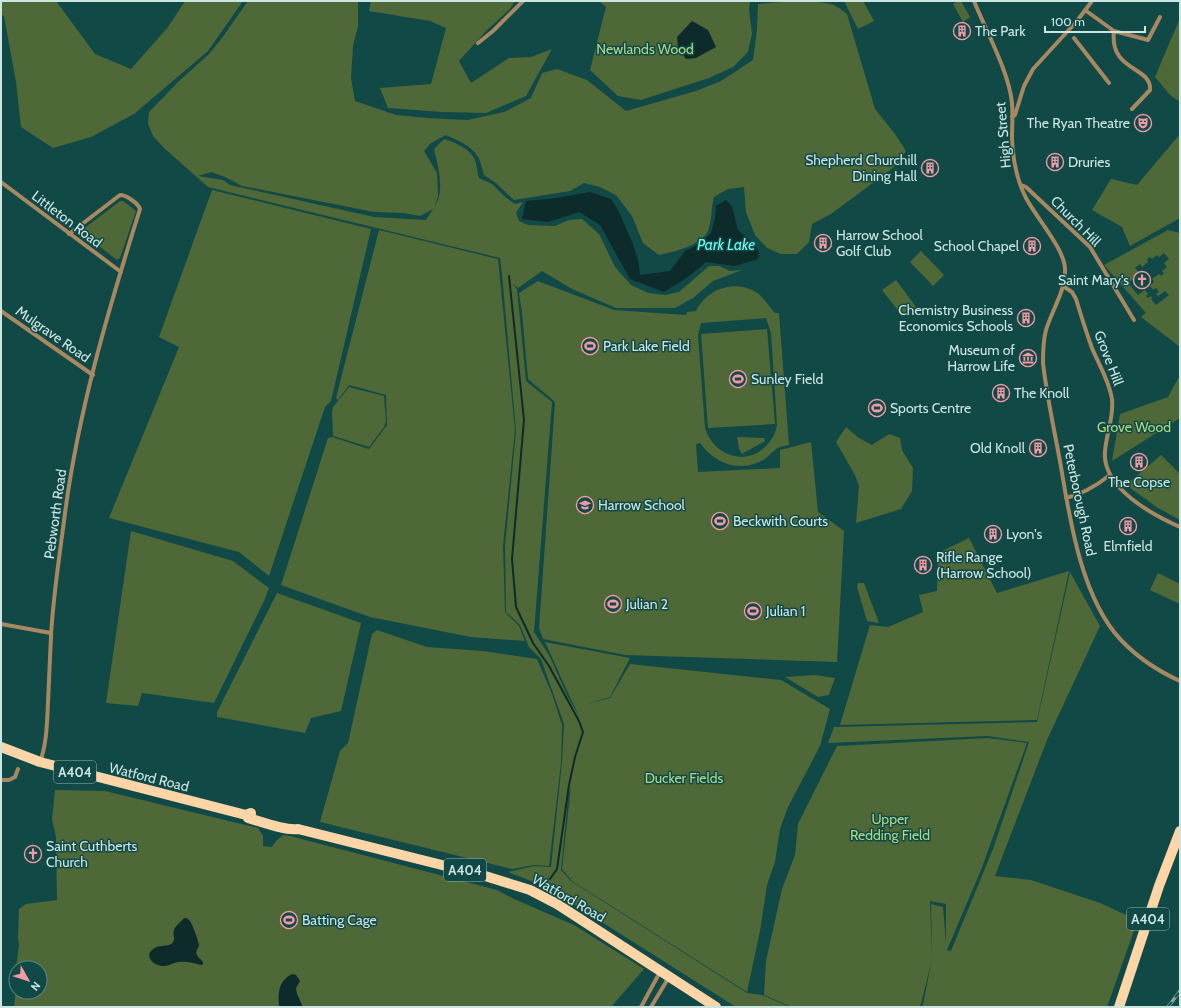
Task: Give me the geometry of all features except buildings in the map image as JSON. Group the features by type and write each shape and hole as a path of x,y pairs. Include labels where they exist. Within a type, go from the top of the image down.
{"main road":[{"name":"Watford Road","path":"1,747 40,762 246,815 248,818 257,821 292,830 298,829 482,875 530,890 557,904 716,1007"},
{"name":"A404","path":"1118,1007 1159,886 1180,831"}],"street":[{"path":"478,43 493,31 523,1"},
{"name":"High Street","path":"974,1 1002,66 1011,97 1013,154 1021,185 1025,197 1057,247 1062,258 1065,269 1063,286"},
{"path":"1012,118 1015,115 1028,77 1055,43 1069,32 1092,1"},
{"path":"1086,10 1114,31 1148,40 1160,17"},
{"path":"1114,31 1113,43 1118,55 1125,63 1143,75 1150,87 1146,95 1132,108"},
{"path":"1074,38 1109,83"},
{"name":"Littleton Road","path":"1,182 121,272"},
{"name":"Church Hill","path":"1021,185 1030,191 1090,247 1134,320"},
{"name":"Pebworth Road","path":"40,762 43,755 47,734 51,633 64,519 76,450 93,375 140,209 139,206 124,195 120,195 69,234"},
{"name":"Grove Hill","path":"1063,286 1068,288 1076,299 1093,349 1110,389 1112,414 1105,454 1106,466 1110,475 1137,504 1180,528"},
{"name":"Peterborough Road","path":"1063,286 1046,330 1043,347 1043,363 1066,498 1079,555 1094,600 1120,639 1149,665 1180,681"},
{"name":"Mulgrave Road","path":"1,311 93,375"},
{"path":"1066,498 1076,496 1088,490 1110,475"},
{"path":"1,624 51,633"},
{"path":"1,780 9,780 14,777 18,768"},
{"path":"642,1007 665,974"},
{"path":"651,1007 665,974"}],"green space":[{"path":"1,1 56,1 95,54 131,69 168,27 185,1 243,1 208,51 134,114 91,137 53,148 21,127 16,82 4,16 1,14"},
{"name":"Ducker Fields","path":"248,1 358,1 358,26 353,46 351,78 355,101 396,115 467,120 504,112 531,98 542,73 557,69 587,80 626,111 696,91 721,81 753,60 757,30 758,4 796,2 825,3 835,6 847,14 875,109 895,134 906,151 898,163 889,171 831,214 812,224 809,242 797,254 781,254 767,248 755,235 746,212 744,187 728,189 714,197 708,231 699,241 686,248 659,255 643,243 632,216 616,195 600,187 584,183 570,191 514,200 496,183 484,175 478,157 472,150 459,141 446,135 431,143 424,151 437,173 438,196 435,206 440,193 440,178 434,149 444,139 461,146 472,154 476,163 479,178 492,184 515,204 523,202 516,213 519,221 528,225 555,226 569,220 582,219 599,234 615,267 631,285 648,293 665,295 679,292 709,266 719,266 730,271 742,270 713,281 693,298 675,308 616,308 572,289 542,271 518,288 512,284 517,289 526,381 552,402 534,632 549,655 567,695 579,716 545,642 630,658 610,697 587,704 610,698 630,664 781,680 830,709 820,746 788,807 780,829 775,862 767,885 760,931 747,992 572,881 562,869 571,786 568,798 561,870 571,881 747,993 762,995 790,1007 736,1007 559,895 541,885 508,872 534,866 551,867 562,762 564,724 541,659 529,647 520,625 506,612 505,546 516,431 500,258 208,187 164,148 153,136 148,124 149,112 178,82 209,54","holes":["211,172 225,177 242,186 374,212 403,213 420,216 433,209 426,220 374,217 230,185 223,180 198,176"]},
{"path":"371,1 515,1 509,10 486,31 459,61 471,83 509,58 531,57 552,49 526,96 486,113 442,112 388,108 380,88 431,84 446,28 430,21 369,11"},
{"name":"Newlands Wood","path":"599,1 750,1 749,10 752,34 748,52 733,67 709,78 641,100 618,96 590,70 606,7"},
{"path":"844,1 863,1 874,21 858,29"},
{"path":"961,1 970,17 963,22 953,4"},
{"path":"1180,18 1180,102 1170,95 1155,77"},
{"path":"1180,134 1180,218 1130,246 1122,227 1092,210 1111,179 1137,185"},
{"path":"212,190 371,229 331,401 325,407 269,576 239,552 109,518 179,347 159,337"},
{"path":"120,201 123,201 136,211 120,258 117,260 82,233 82,230"},
{"path":"379,230 498,259 515,430 503,546 505,612 519,626 525,641 471,637 370,617 281,585 328,438 332,437 369,449 387,425 386,395 349,385 338,400 336,398"},
{"path":"1168,230 1180,233 1180,347 1141,317 1146,313 1104,265","holes":["1164,253 1169,259 1164,263 1167,267 1162,271 1164,273 1161,276 1159,274 1152,279 1154,282 1150,286 1153,290 1156,288 1159,292 1156,294 1158,296 1165,291 1169,295 1156,305 1151,299 1151,296 1148,298 1146,296 1148,294 1145,290 1138,295 1128,283 1140,274 1135,268 1140,264 1142,267 1148,262 1147,259 1150,257 1152,259 1157,255 1159,257"]},
{"path":"921,251 944,275 933,286 910,262"},
{"path":"896,280 916,307 903,317 882,290"},
{"path":"538,281 614,310 686,315 687,312 696,311 707,296 715,291 732,286 750,289 759,294 775,313 779,313 789,445 778,448 765,459 754,464 737,466 720,461 700,443 696,444 698,472 780,468 780,450 811,442 818,512 844,531 837,662 625,655 543,639 539,628 555,402 528,379 519,293","holes":["766,318 771,333 777,425 774,435 763,449 754,454 744,457 725,453 710,439 705,428 698,335 701,323"]},
{"name":"Sunley Field","path":"767,329 775,424 708,428 701,334"},
{"name":"Grove Wood","path":"1180,375 1180,418 1112,461 1120,414 1168,397"},
{"path":"349,387 384,396 386,421 384,427 369,447 333,436 333,407"},
{"path":"846,427 859,438 872,445 889,434 900,438 902,450 913,468 912,491 901,509 856,523 859,486 855,475 836,442"},
{"path":"737,437 764,438 765,441 742,454 739,449"},
{"name":"Grove Wood","path":"1161,455 1180,474 1180,520 1158,508 1126,485"},
{"path":"131,531 233,561 269,588 214,703 142,693 138,706 106,703"},
{"path":"969,538 997,593 1069,571 1037,720 840,725 870,625 888,627 923,612 919,595 937,591 938,553"},
{"name":"Upper Redding Field","path":"1070,572 1100,626 1047,740 995,876 1031,880 1100,903 1139,921 1138,925 1136,925 1107,1007 921,1007 923,1005 931,963 919,1007 792,1007 764,995 766,961 782,889 795,855 798,824 837,746 988,738 1027,743 981,870 947,950 951,951 993,849 1029,742 987,736 828,743 834,727 1037,722","holes":["930,901 946,904 946,943 943,907 931,904 932,958"]},
{"path":"1158,573 1180,584 1180,604 1150,590"},
{"path":"858,583 864,583 879,623 867,621 857,587"},
{"path":"277,593 361,623 341,711 311,718 305,733 217,717 217,712"},
{"path":"377,630 427,647 483,651 537,659 552,694 562,725 561,763 549,866 534,865 512,869 320,822 340,751 348,743 372,634"},
{"path":"815,675 835,678 829,695 818,697 785,677"},
{"path":"55,790 105,791 258,828 263,836 263,846 272,847 283,835 290,836 497,890 574,925 644,969 611,1007 14,1007 15,1000 48,1000 48,960 17,960 19,945 19,909 26,904 57,900 56,837 52,819"}],"water":[{"path":"692,21 708,30 716,47 696,58 686,59 678,48 677,37"},
{"name":"Park Lake","path":"590,192 611,199 619,212 633,244 638,260 640,275 670,271 685,251 699,244 711,233 715,219 716,206 726,200 732,206 738,230 754,244 759,252 758,259 735,266 706,262 688,277 664,292 630,279 600,225 579,212 548,222 522,219 526,201 557,198"},
{"path":"184,918 187,918 190,921 194,929 199,946 196,954 203,964 181,962 161,966 152,962 149,957 151,951 157,947 169,945 173,942 173,933 175,928"},
{"path":"292,974 296,975 300,981 296,988 303,1007 279,1007 281,984"}],"waterway":[{"path":"509,276 524,420 512,559 516,607 533,643 549,666 579,721 583,732 575,757 569,785 557,869 550,879"}],"railway":[{"path":"1168,1007 1180,991"}],"place":[{"name":"The Park","path":"962,31"},
{"name":"The Ryan Theatre","path":"1143,123"},
{"name":"Druries","path":"1055,162"},
{"name":"Shepherd Churchill Dining Hall","path":"930,168"},
{"name":"Harrow School Golf Club","path":"823,243"},
{"name":"School Chapel","path":"1032,246"},
{"name":"Saint Mary's","path":"1142,280"},
{"name":"Chemistry Business Economics Schools","path":"1026,318"},
{"name":"Park Lake Field","path":"590,346"},
{"name":"Museum of Harrow Life","path":"1028,358"},
{"name":"Sunley Field","path":"738,379"},
{"name":"The Knoll","path":"1001,393"},
{"name":"Sports Centre","path":"877,408"},
{"name":"Old Knoll","path":"1038,448"},
{"name":"The Copse","path":"1139,462"},
{"name":"Harrow School","path":"585,505"},
{"name":"Beckwith Courts","path":"720,521"},
{"name":"Elmfield","path":"1128,526"},
{"name":"Lyon's","path":"993,534"},
{"name":"Rifle Range (Harrow School)","path":"923,565"},
{"name":"Julian 2","path":"613,604"},
{"name":"Julian 1","path":"753,611"},
{"name":"Saint Cuthberts Church","path":"33,854"},
{"name":"Batting Cage","path":"289,920"}]}
